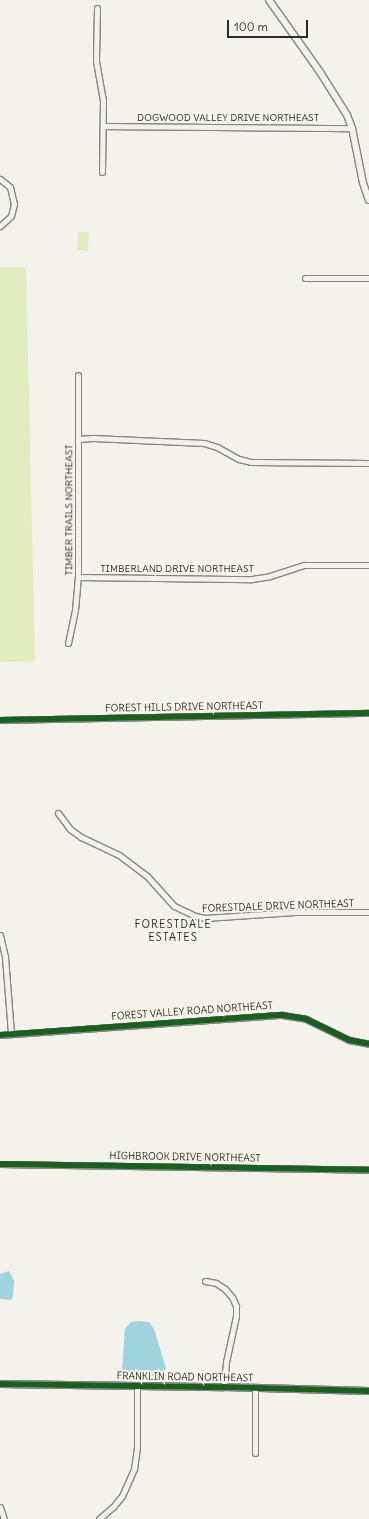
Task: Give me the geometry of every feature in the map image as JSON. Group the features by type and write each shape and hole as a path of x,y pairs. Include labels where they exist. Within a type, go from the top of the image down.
{"street":[{"path":"269,0 320,72 347,115 352,128 360,169 369,200"},
{"path":"97,8 96,61 103,100 102,172"},
{"name":"DOGWOOD VALLEY DRIVE NORTHEAST","path":"103,126 352,128"},
{"path":"0,179 10,187 14,204 11,216 0,226"},
{"path":"305,278 369,278"},
{"name":"TIMBER TRAILS NORTHEAST","path":"68,643 75,610 78,578 78,376"},
{"path":"78,439 93,438 204,443 217,447 238,459 251,462 369,463"},
{"name":"TIMBERLAND DRIVE NORTHEAST","path":"78,578 252,579 270,576 304,565 369,565"},
{"name":"FOREST HILLS DRIVE NORTHEAST","path":"0,720 369,713"},
{"name":"FORESTDALE DRIVE NORTHEAST","path":"58,813 70,829 81,837 119,855 147,876 174,906 195,916 204,918 295,912 369,912"},
{"path":"0,935 5,957 11,1034"},
{"name":"FOREST VALLEY ROAD NORTHEAST","path":"0,1035 282,1015 306,1019 350,1040 369,1044"},
{"name":"HIGHBROOK DRIVE NORTHEAST","path":"0,1164 369,1170"},
{"path":"205,1281 216,1283 225,1289 232,1296 236,1306 236,1316 226,1362 224,1387"},
{"name":"FRANKLIN ROAD NORTHEAST","path":"0,1384 224,1387 369,1391"},
{"path":"99,1519 113,1507 122,1496 134,1469 137,1447 136,1386"},
{"path":"255,1388 255,1453"},
{"path":"0,1507 4,1519"}],"green space":[{"path":"78,232 89,232 88,251 77,250"},
{"path":"0,267 26,267 35,661 0,662"}],"water":[{"path":"9,1271 14,1280 13,1297 11,1300 0,1299 0,1274"},
{"path":"131,1322 149,1322 154,1329 166,1368 163,1376 131,1376 124,1374 122,1370 125,1329"}],"cycle path":[{"path":"0,720 369,713"},
{"path":"0,1035 282,1015 306,1019 349,1040 369,1044"},
{"path":"0,1164 369,1170"},
{"path":"0,1384 224,1387 369,1391"}],"district":[{"name":"FORESTDALE ESTATES","path":"173,931"}]}
